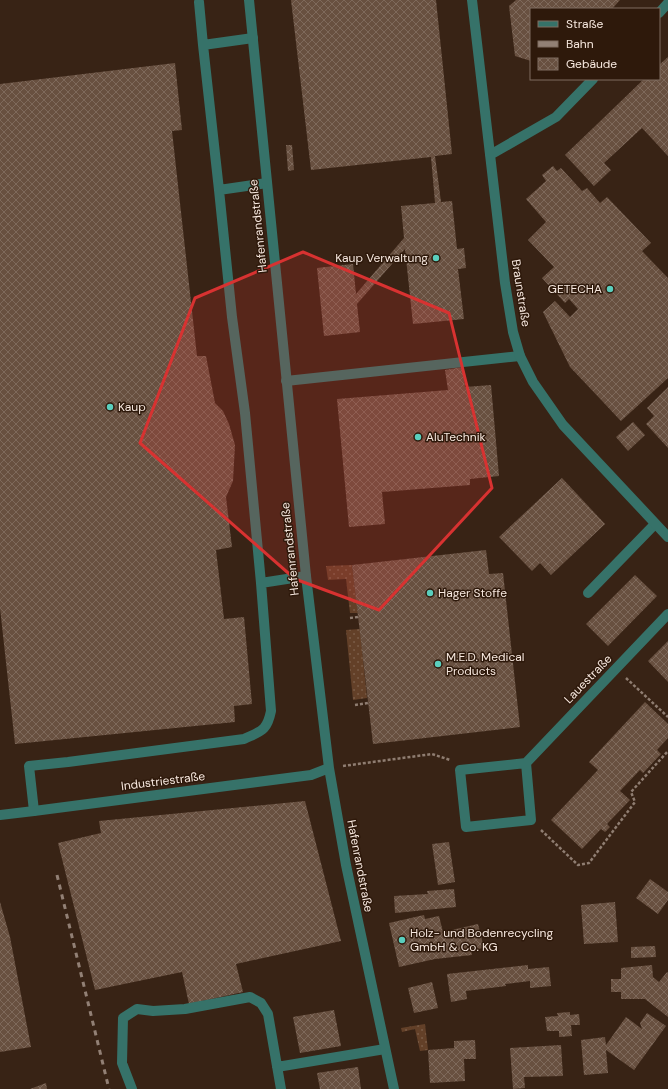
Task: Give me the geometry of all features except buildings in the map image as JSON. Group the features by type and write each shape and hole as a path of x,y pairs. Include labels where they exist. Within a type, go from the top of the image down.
{"street":[{"name":"Hafenrandstraße","path":"249,0 306,576 329,768 346,865 394,1089"},
{"name":"Braunstraße","path":"472,0 505,283 513,332 520,356 532,382 563,425 668,537"},
{"path":"34,811 28,766 244,738 261,731 269,723 272,711 245,413 232,317 220,190 199,2"},
{"path":"660,11 668,3"},
{"path":"203,45 253,38"},
{"path":"490,155 556,116 592,80"},
{"path":"220,190 267,183"},
{"path":"286,381 520,356"},
{"path":"588,593 655,524"},
{"path":"261,582 306,576"},
{"name":"Lauestraße","path":"526,763 668,614"},
{"path":"526,763 531,820 466,827 460,770 526,763"},
{"name":"Industriestraße","path":"0,814 34,811 311,775 329,768"},
{"path":"132,1089 122,1063 123,1018 137,1010 153,1011 185,1009 250,997 262,1003 268,1014 281,1089"},
{"path":"277,1067 385,1049"}],"path":[{"path":"350,618 358,617"},
{"path":"616,668 668,718"},
{"path":"355,704 368,703"},
{"path":"531,820 578,865 589,862 635,802 631,792 668,751"},
{"path":"329,768 432,754 449,758 460,770"}],"highlighted area":[{"path":"303,252 449,313 492,488 379,610 295,579 140,443 195,298"}],"shaded area":[{"path":"352,565 358,613 350,613 346,579 328,580 326,566"},
{"path":"360,629 367,698 353,700 346,630"},
{"path":"425,1024 428,1050 420,1051 415,1029 402,1032 401,1028"}],"railway":[{"path":"57,875 109,1089"}],"place":[{"name":"Kaup Verwaltung","path":"436,258"},
{"name":"GETECHA","path":"610,289"},
{"name":"Kaup","path":"110,407"},
{"name":"AluTechnik","path":"418,437"},
{"name":"Hager Stoffe","path":"430,593"},
{"name":"M.E.D. Medical Products","path":"438,664"},
{"name":"Holz- und Bodenrecycling GmbH & Co. KG","path":"402,940"}]}
